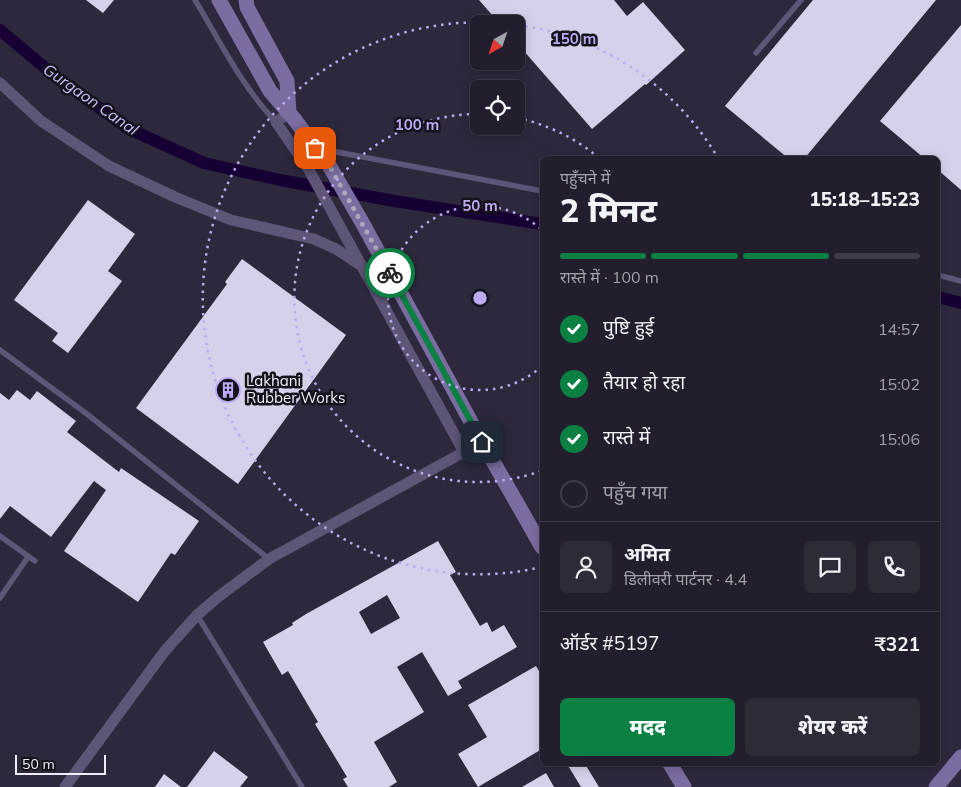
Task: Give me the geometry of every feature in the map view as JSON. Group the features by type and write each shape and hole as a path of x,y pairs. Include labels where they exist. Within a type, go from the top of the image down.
{"main road":[{"path":"219,0 270,91 330,167 540,544"},
{"path":"246,0 247,6 287,81 289,113"},
{"path":"936,787 961,757"},
{"path":"671,766 684,787"}],"street":[{"path":"0,83 42,121 108,166 231,220 314,239 336,249 363,266"},
{"path":"289,113 276,122 309,170 337,219 464,452"},
{"path":"65,787 164,652 197,615 218,597 269,559 482,442"}],"lane":[{"path":"195,0 246,84 276,122"},
{"path":"756,53 800,0"},
{"path":"315,148 540,191"},
{"path":"940,276 961,282"},
{"path":"0,350 86,414 269,559"},
{"path":"0,536 34,561"},
{"path":"0,598 28,557"},
{"path":"197,615 302,787"}],"building":[{"path":"86,0 114,0 103,13"},
{"path":"479,0 614,0 627,16 643,2 685,50 592,129 525,52 525,15 492,15"},
{"path":"813,0 936,0 806,156 785,156 725,106"},
{"path":"961,25 961,190 940,172 940,156 921,156 880,121"},
{"path":"88,200 135,234 108,271 122,281 68,353 52,341 58,333 14,300"},
{"name":"Lakhani Rubber Works","path":"242,259 346,335 238,484 136,408 227,284 225,282"},
{"path":"17,390 30,400 37,391 76,421 67,432 119,472 121,468 199,521 175,555 171,553 138,602 64,551 106,490 94,481 51,537 10,506 0,519 0,393 9,400"},
{"path":"438,541 456,572 450,575 480,626 487,622 492,632 504,625 517,647 458,681 462,688 448,696 422,652 397,667 424,712 374,742 397,782 389,787 348,787 343,779 347,777 315,724 318,722 288,671 282,675 263,642 293,625 292,623","holes":["387,595 400,618 371,634 359,612"]},
{"path":"536,666 540,673 540,750 478,787 458,754 487,737 468,705"},
{"path":"214,751 248,777 240,787 187,787"},
{"path":"568,766 586,766 599,787 581,787"},
{"path":"546,773 554,787 522,787"},
{"path":"164,774 181,787 155,787"}],"waterway":[{"name":"Gurgaon Canal","path":"0,30 56,77 129,129 204,163 280,180 394,201 540,224"},
{"name":"Gurgaon Canal","path":"940,298 961,303"}],"way so far":[{"path":"315,148 330,167 390,273"}],"place":[{"name":"Lakhani Rubber Works","path":"228,390"}],"route":[{"path":"390,273 482,442"}]}
